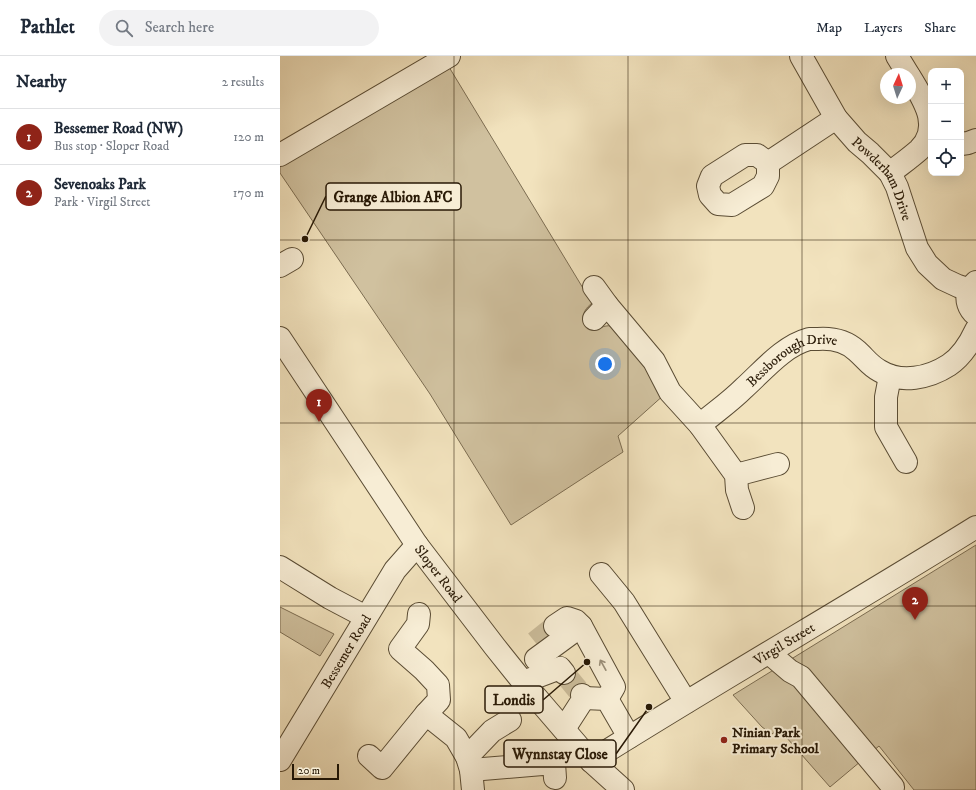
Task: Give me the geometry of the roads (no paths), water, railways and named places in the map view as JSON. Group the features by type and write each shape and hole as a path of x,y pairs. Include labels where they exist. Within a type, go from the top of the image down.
{"street":[{"path":"280,155 449,56"},
{"name":"Powderham Drive","path":"801,56 836,118 857,142 890,173 897,187 917,248 927,264 943,279 958,286 973,286"},
{"path":"897,56 904,68"},
{"path":"916,87 928,109"},
{"path":"768,163 836,118"},
{"path":"890,173 920,149 928,140"},
{"path":"964,144 976,140"},
{"path":"973,286 967,298 969,307 976,315"},
{"path":"594,287 600,312 654,361 670,392 700,425 736,475 737,490 744,508"},
{"name":"Bessborough Drive","path":"700,425 744,389 775,358 795,345 809,339 826,338 839,340 848,344 857,351 868,363 880,372 890,376 908,379 922,377 949,365 961,354 973,338 976,330"},
{"name":"Sloper Road","path":"280,338 417,545 494,647 592,761 623,790"},
{"path":"890,376 886,397 886,427 906,462"},
{"path":"736,475 778,464"},
{"name":"Virgil Street","path":"592,761 686,702 976,527"},
{"name":"Bessemer Road","path":"280,760 395,570 417,545"},
{"path":"280,567 330,598 366,617"},
{"path":"602,574 624,602 686,702"},
{"path":"369,756 382,768 433,707 438,685 424,670 400,649 418,624 419,614"},
{"path":"555,626 567,618 576,622 584,631 614,687 607,699"},
{"path":"523,682 584,631"},
{"path":"769,653 790,671 801,678 893,787"},
{"path":"564,729 583,697 607,699"},
{"path":"607,699 629,737"},
{"path":"433,707 456,738 471,772"},
{"path":"471,772 492,731 510,720"},
{"path":"471,772 557,766"}],"tunnel":[{"path":"535,642 555,626"},
{"path":"564,673 582,695"}],"place":[{"name":"Grange Albion AFC","path":"305,239"},
{"name":"Bessemer Road (NW)","path":"319,422"},
{"name":"Sevenoaks Park","path":"915,620"},
{"name":"Londis","path":"587,662"},
{"name":"Wynnstay Close","path":"649,707"},
{"name":"Ninian Park Primary School","path":"724,740"}]}
